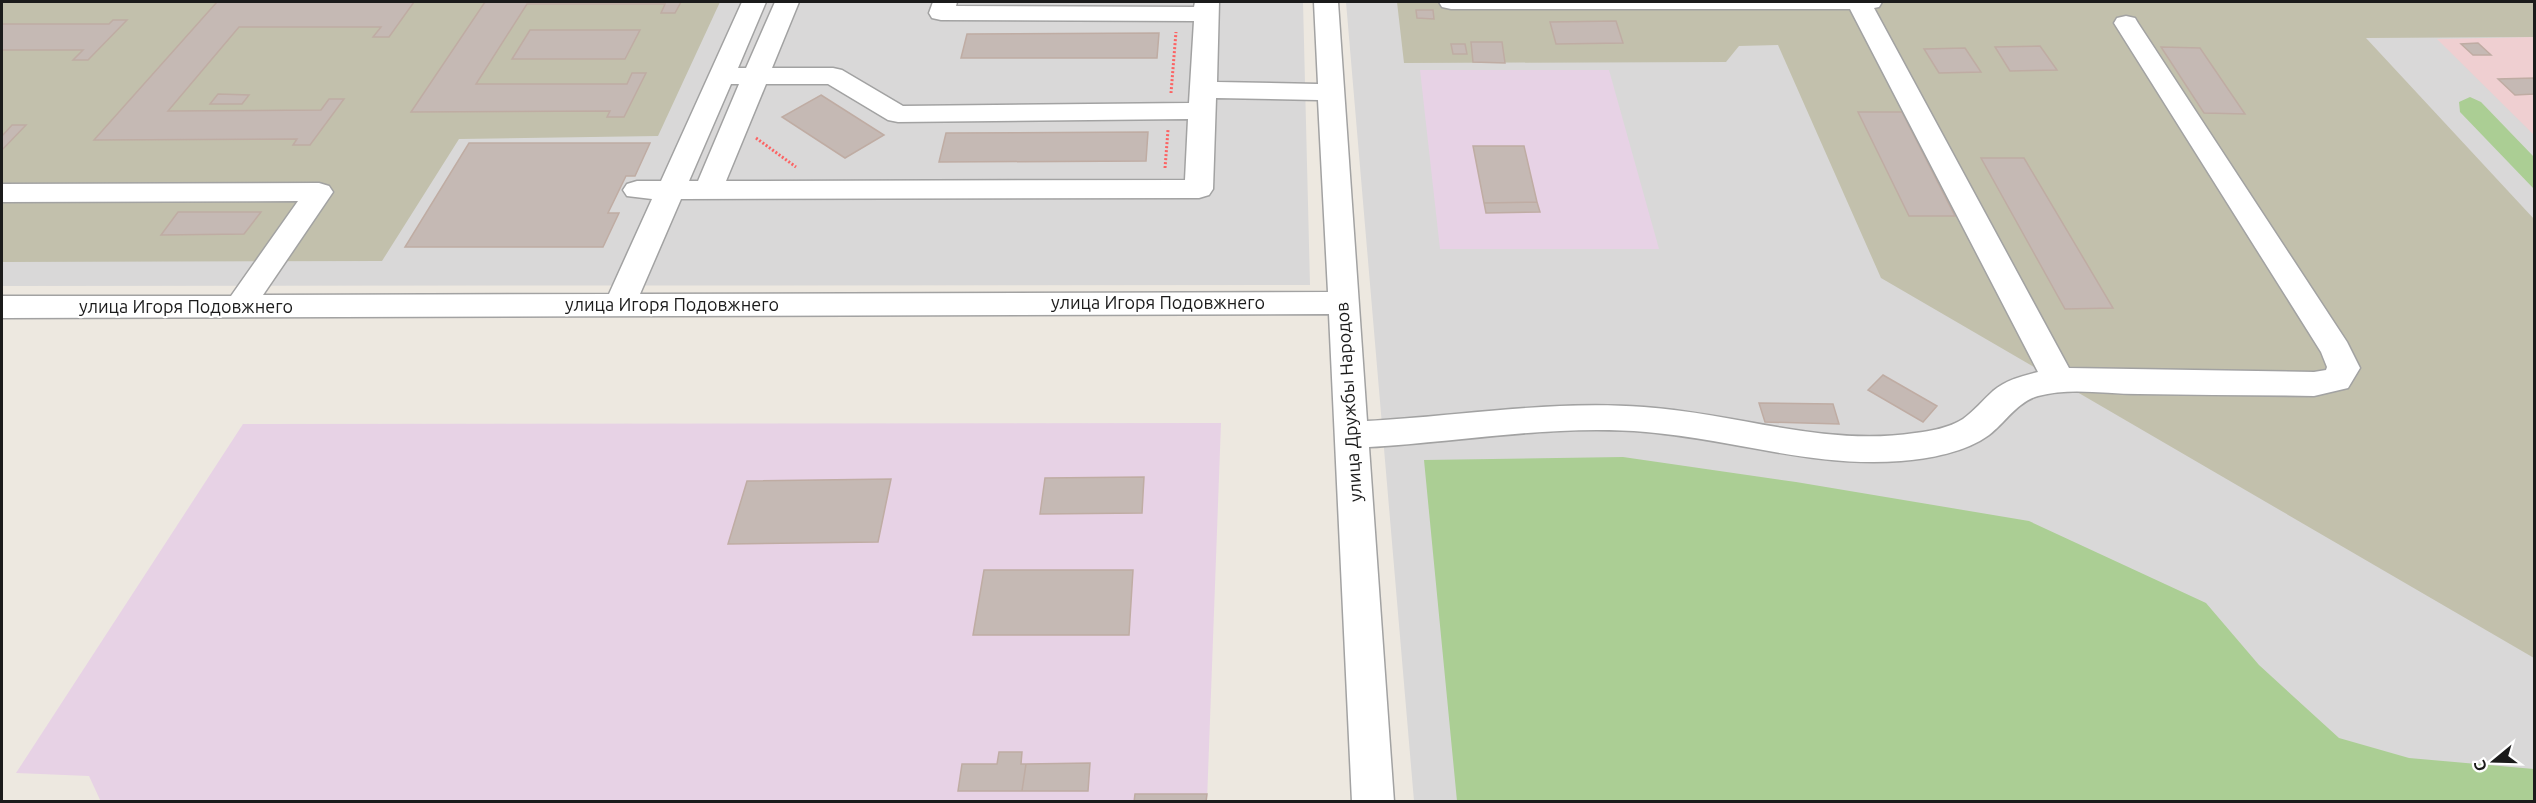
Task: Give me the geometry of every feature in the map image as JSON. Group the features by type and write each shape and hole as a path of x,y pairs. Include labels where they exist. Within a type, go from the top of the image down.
{"street":[{"path":"620,305 754,2"},
{"path":"708,190 787,2"},
{"path":"637,190 1199,189 1207,8 941,13 945,2"},
{"name":"улица Дружбы Народов","path":"1326,2 1373,801"},
{"path":"1451,2 1870,2"},
{"path":"1858,2 2060,382"},
{"path":"1352,435 1420,432 1557,420 1645,419 1707,427 1812,446 1864,449 1903,448 1949,440 1981,424 2000,402 2021,388 2039,383 2314,384 2336,380 2344,368 2336,350 2126,23"},
{"path":"721,76 833,76 898,114 1203,101 1331,92"},
{"path":"2,193 319,192 240,306"},
{"name":"улица Игоря Подовжнего","path":"2,307 1342,303"}],"path":[{"path":"736,124 828,190"}],"shaded area":[{"path":"2,2 1303,2 1310,285 2,286"},
{"path":"2,2 720,2 658,136 459,139 382,261 2,262"},
{"path":"1346,2 2534,2 2534,801 1414,801"},
{"path":"1397,2 2534,2 2534,37 2366,38 2534,219 2534,658 1881,278 1778,45 1739,46 1726,62 1404,63"},
{"path":"2534,37 2534,135 2437,39"},
{"path":"1420,70 1609,70 1659,249 1440,249"},
{"path":"1221,423 1207,801 101,802 89,776 16,773 243,424"}],"green space":[{"path":"2470,97 2481,102 2534,157 2534,189 2460,112 2459,102"},
{"path":"1623,457 1796,482 2029,521 2206,603 2259,665 2339,738 2409,758 2534,769 2534,801 1457,801 1424,460"}],"building":[{"path":"217,2 414,2 389,37 373,37 381,27 239,27 168,111 321,110 329,99 344,99 310,145 293,145 297,139 94,140"},
{"path":"485,2 681,2 675,13 661,13 665,4 527,4 476,84 627,84 632,73 646,73 624,117 607,117 610,111 411,112"},
{"path":"1416,10 1433,10 1434,19 1417,18"},
{"path":"113,20 127,20 88,60 73,60 83,50 2,50 2,24 109,24"},
{"path":"1616,21 1623,43 1556,44 1550,22"},
{"path":"530,30 640,30 625,59 512,59"},
{"path":"1159,33 1157,58 961,58 967,34"},
{"path":"1471,42 1502,42 1505,63 1473,62"},
{"path":"2478,43 2491,55 2473,55 2461,44"},
{"path":"1451,44 1465,44 1467,54 1453,54"},
{"path":"2040,46 2057,70 2010,71 1995,47"},
{"path":"2161,47 2200,48 2245,114 2204,113"},
{"path":"1965,48 1981,72 1939,73 1924,49"},
{"path":"2534,78 2534,94 2515,95 2498,79"},
{"path":"218,94 249,95 242,104 210,104"},
{"path":"821,95 884,135 845,158 782,117"},
{"path":"1858,112 1902,112 1955,216 1909,216"},
{"path":"12,125 26,125 2,150 2,136"},
{"path":"1148,132 1146,161 939,162 946,133"},
{"path":"469,143 650,143 635,176 626,176 608,213 619,213 603,247 405,247"},
{"path":"1473,146 1524,146 1537,202 1484,203"},
{"path":"1981,158 2024,158 2113,308 2065,309"},
{"path":"1537,202 1540,212 1486,213 1484,203"},
{"path":"178,212 261,212 244,234 161,235"},
{"path":"1883,375 1937,406 1923,422 1868,390"},
{"path":"1759,403 1833,404 1839,424 1765,422"},
{"path":"1144,477 1142,513 1040,514 1045,478"},
{"path":"891,479 878,542 728,544 747,481"},
{"path":"984,570 1133,570 1129,635 973,635"},
{"path":"999,752 1022,752 1021,764 1026,764 1022,791 958,791 962,764 997,764"},
{"path":"1090,763 1088,791 1022,791 1026,764"},
{"path":"1135,794 1207,794 1206,802 1134,802"}]}
